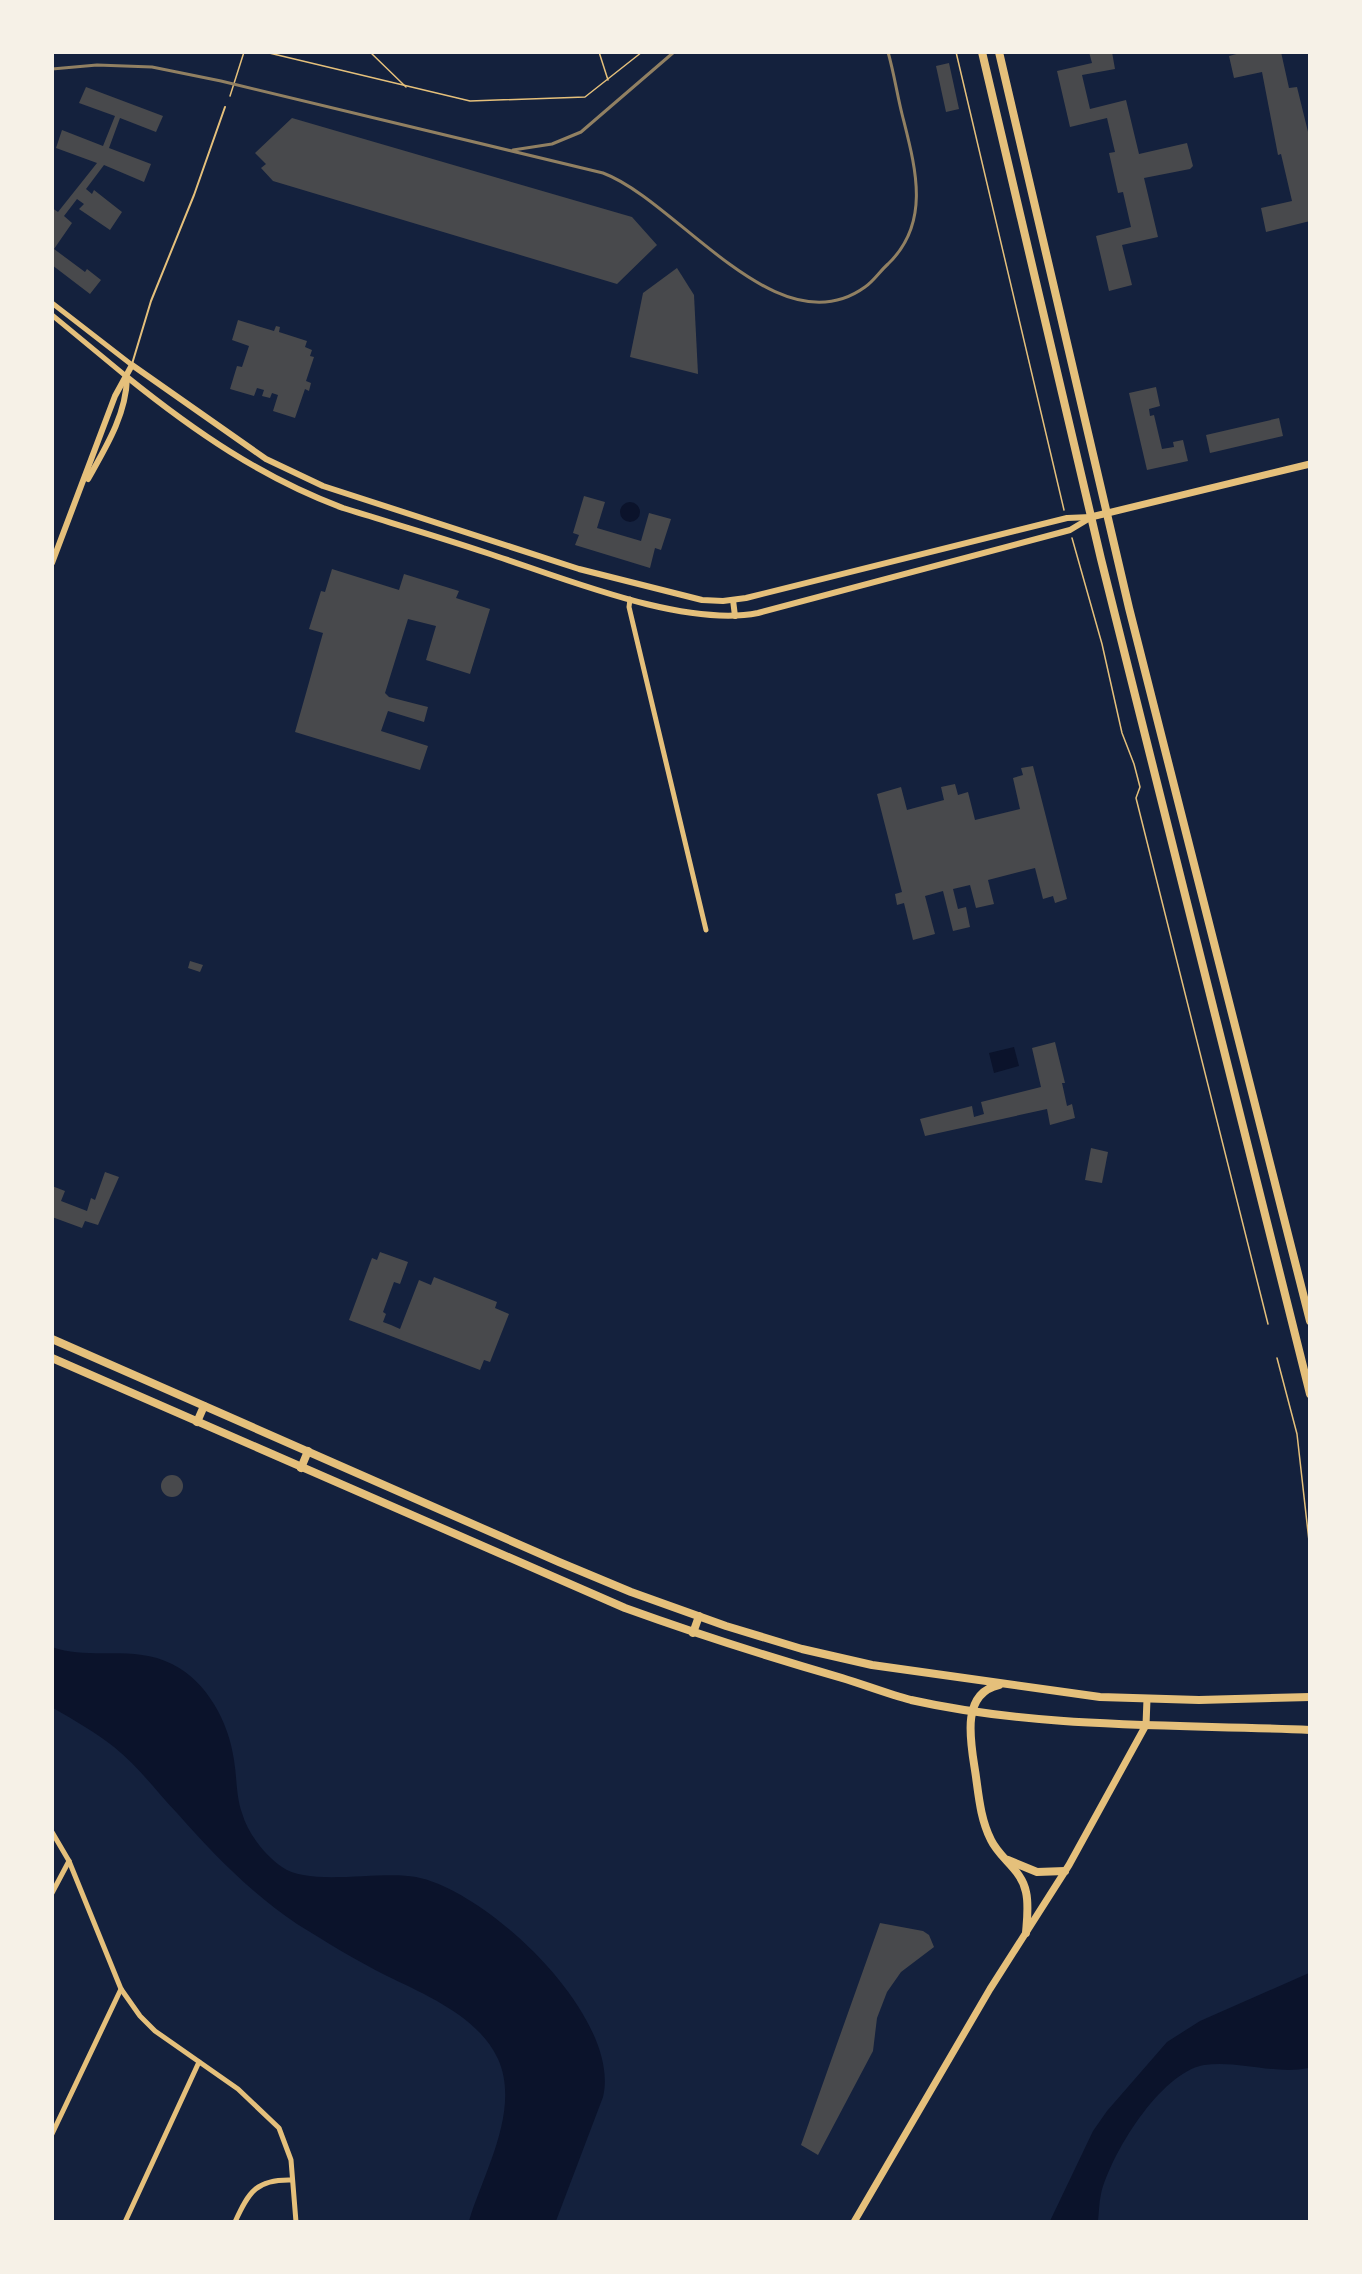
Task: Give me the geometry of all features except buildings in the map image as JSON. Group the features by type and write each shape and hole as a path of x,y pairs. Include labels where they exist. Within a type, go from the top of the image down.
{"main road":[{"path":"982,52 1091,517 1309,1391 1310,1403"},
{"path":"999,52 1106,513 1310,1321"},
{"path":"1091,517 1310,464"},
{"path":"52,1339 569,1566 699,1617 757,1636 852,1661 1100,1697 1147,1699 1310,1697"},
{"path":"52,1359 552,1579 693,1633 910,1700 973,1709 1146,1725 1310,1730"},
{"path":"197,1422 204,1406"},
{"path":"301,1468 308,1451"},
{"path":"693,1633 699,1617"},
{"path":"1006,1684 992,1686 985,1691 973,1709 970,1735 982,1817 990,1839 1004,1859 1017,1872 1026,1892 1026,1934"},
{"path":"854,2222 990,1989 1065,1871 1146,1725 1147,1699"},
{"path":"1004,1859 1031,1871 1065,1871"}],"street":[{"path":"52,303 132,365 266,459 323,486 493,542 642,587 702,600 733,600 1067,518 1091,517"},
{"path":"52,315 127,378 207,438 249,465 297,490 343,508 630,599 704,616 735,616 1070,530 1091,517"},
{"path":"52,563 115,396 127,378 132,365"},
{"path":"77,497 108,443 127,400 127,378"},
{"path":"343,508 347,493"},
{"path":"630,599 629,607 706,930"},
{"path":"733,600 735,616"},
{"path":"52,1832 69,1861 121,1989 155,2031 238,2089 272,2119 285,2142 296,2222"},
{"path":"52,1893 69,1861"},
{"path":"52,2134 121,1989"},
{"path":"125,2222 199,2062"},
{"path":"235,2222 246,2199 261,2184 292,2180"}],"lane":[{"path":"132,365 151,302 194,195 225,107"}],"path":[{"path":"230,96 243,52"},
{"path":"265,52 407,88 470,101 557,100 585,97 642,52"},
{"path":"370,52 407,88"},
{"path":"599,52 608,80"},
{"path":"956,52 1065,511"},
{"path":"1072,538 1102,644 1122,733 1140,787 1136,798 1268,1324"},
{"path":"1277,1358 1297,1434 1310,1550"}],"water":[{"path":"626,502 634,502 640,508 640,516 634,522 626,522 620,516 620,508"},
{"path":"1014,1047 1019,1066 994,1073 989,1053"},
{"path":"52,1647 82,1653 142,1655 157,1658 185,1671 196,1681 214,1704 227,1732 234,1760 240,1807 248,1829 269,1856 282,1867 294,1873 309,1876 401,1875 416,1877 446,1887 479,1906 512,1932 544,1963 571,1996 592,2031 603,2065 603,2097 556,2221 469,2221 497,2142 503,2120 505,2099 504,2079 498,2059 478,2031 450,2009 364,1964 297,1924 248,1886 204,1843 123,1754 92,1731 53,1708"},
{"path":"1309,1973 1309,2068 1283,2070 1217,2064 1204,2065 1187,2071 1155,2099 1126,2138 1106,2177 1100,2197 1098,2221 1050,2221 1093,2131 1107,2111 1167,2042 1200,2021"}],"railway":[{"path":"513,150 552,144 581,132 674,52"},
{"path":"52,69 97,65 152,67 221,81 603,173 632,189 730,264 764,286 798,300 832,301 865,287 874,279 902,248 911,230 915,212 915,173 888,52"}]}
